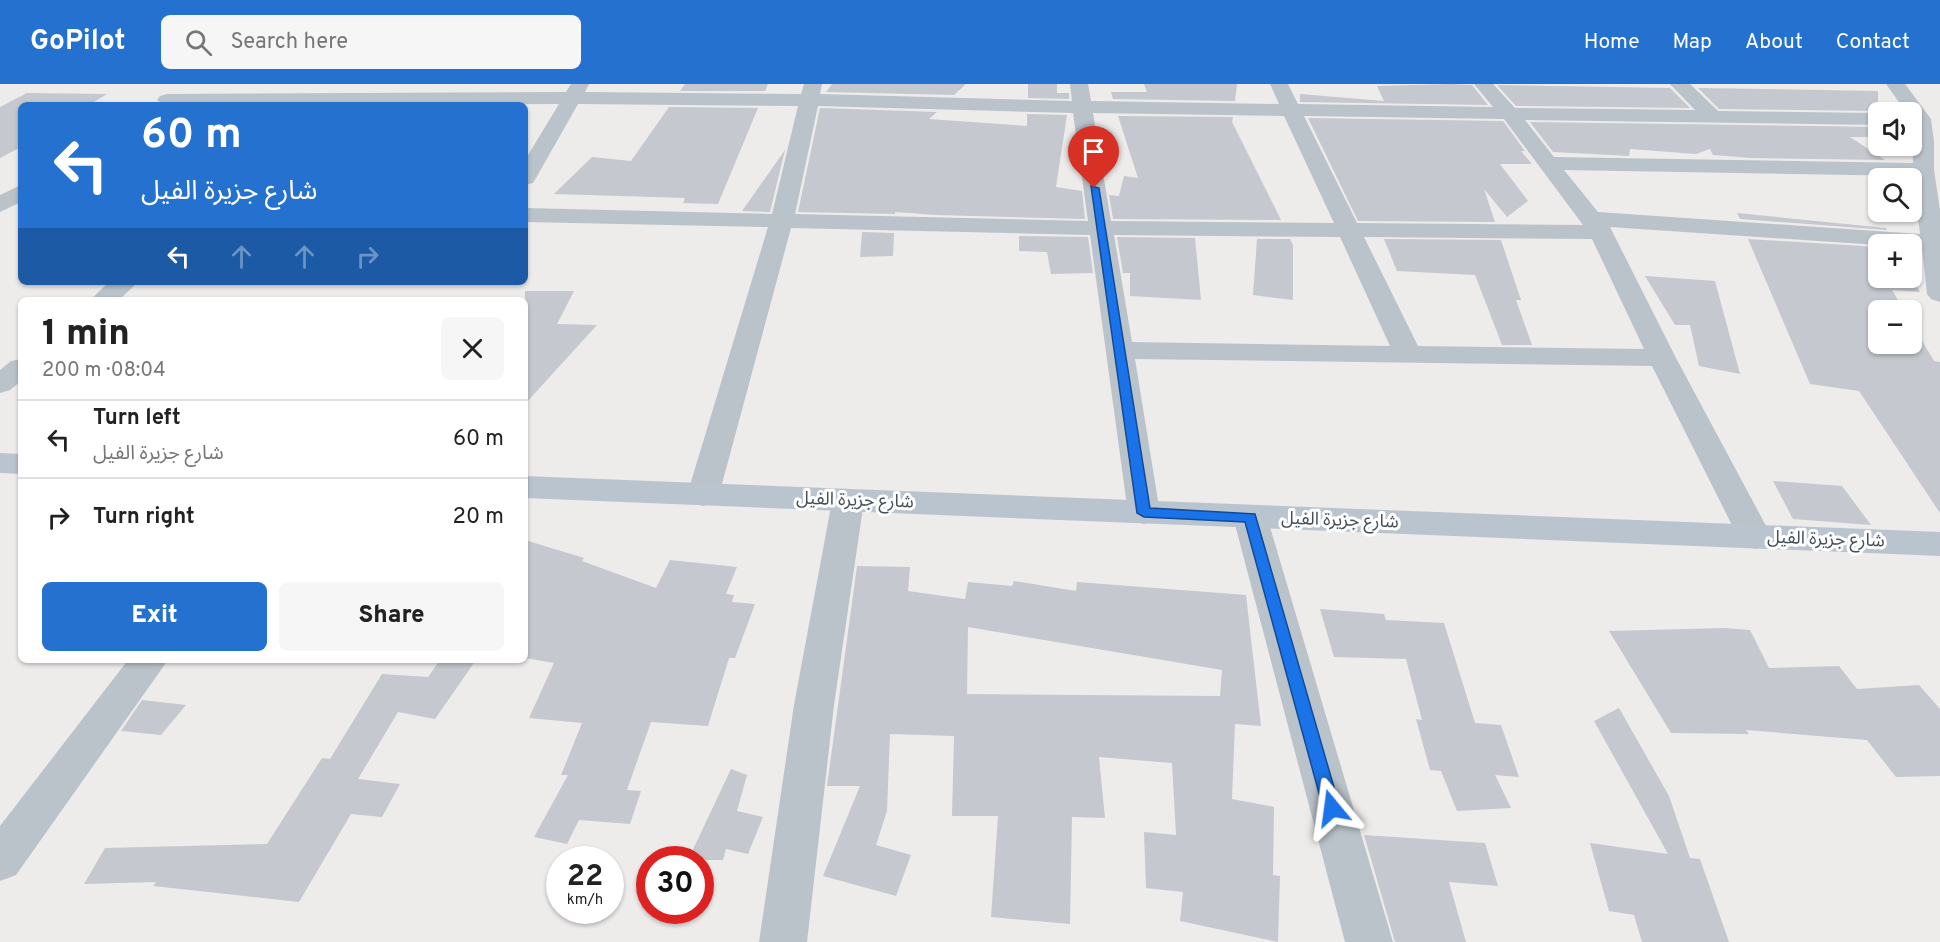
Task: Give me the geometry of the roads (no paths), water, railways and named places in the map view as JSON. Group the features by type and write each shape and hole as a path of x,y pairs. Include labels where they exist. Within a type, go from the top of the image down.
{"street":[{"path":"163,102 192,84"},
{"path":"336,102 357,84"},
{"path":"1279,84 1347,231 1408,354"},
{"path":"1483,84 1509,113 1596,226 1755,537"},
{"path":"1679,84 1712,116"},
{"path":"1895,84 1906,102"},
{"path":"163,102 336,102 576,91 811,92 1080,96 1291,110 1868,118"},
{"path":"532,155 576,91"},
{"path":"703,495 782,219 811,92"},
{"path":"1080,96 1144,513"},
{"path":"1922,128 1932,143 1923,170 1940,294"},
{"path":"1547,163 1923,170"},
{"path":"528,215 1347,231 1596,226 1933,242"},
{"path":"106,297 120,285"},
{"path":"1119,350 1662,358"},
{"path":"0,384 18,369"},
{"path":"0,463 18,464"},
{"name":"شارع جزيرة الفيل","path":"528,487 1940,544"},
{"path":"783,942 814,705 848,501"},
{"path":"1250,517 1369,942"},
{"path":"0,861 147,663"}]}
